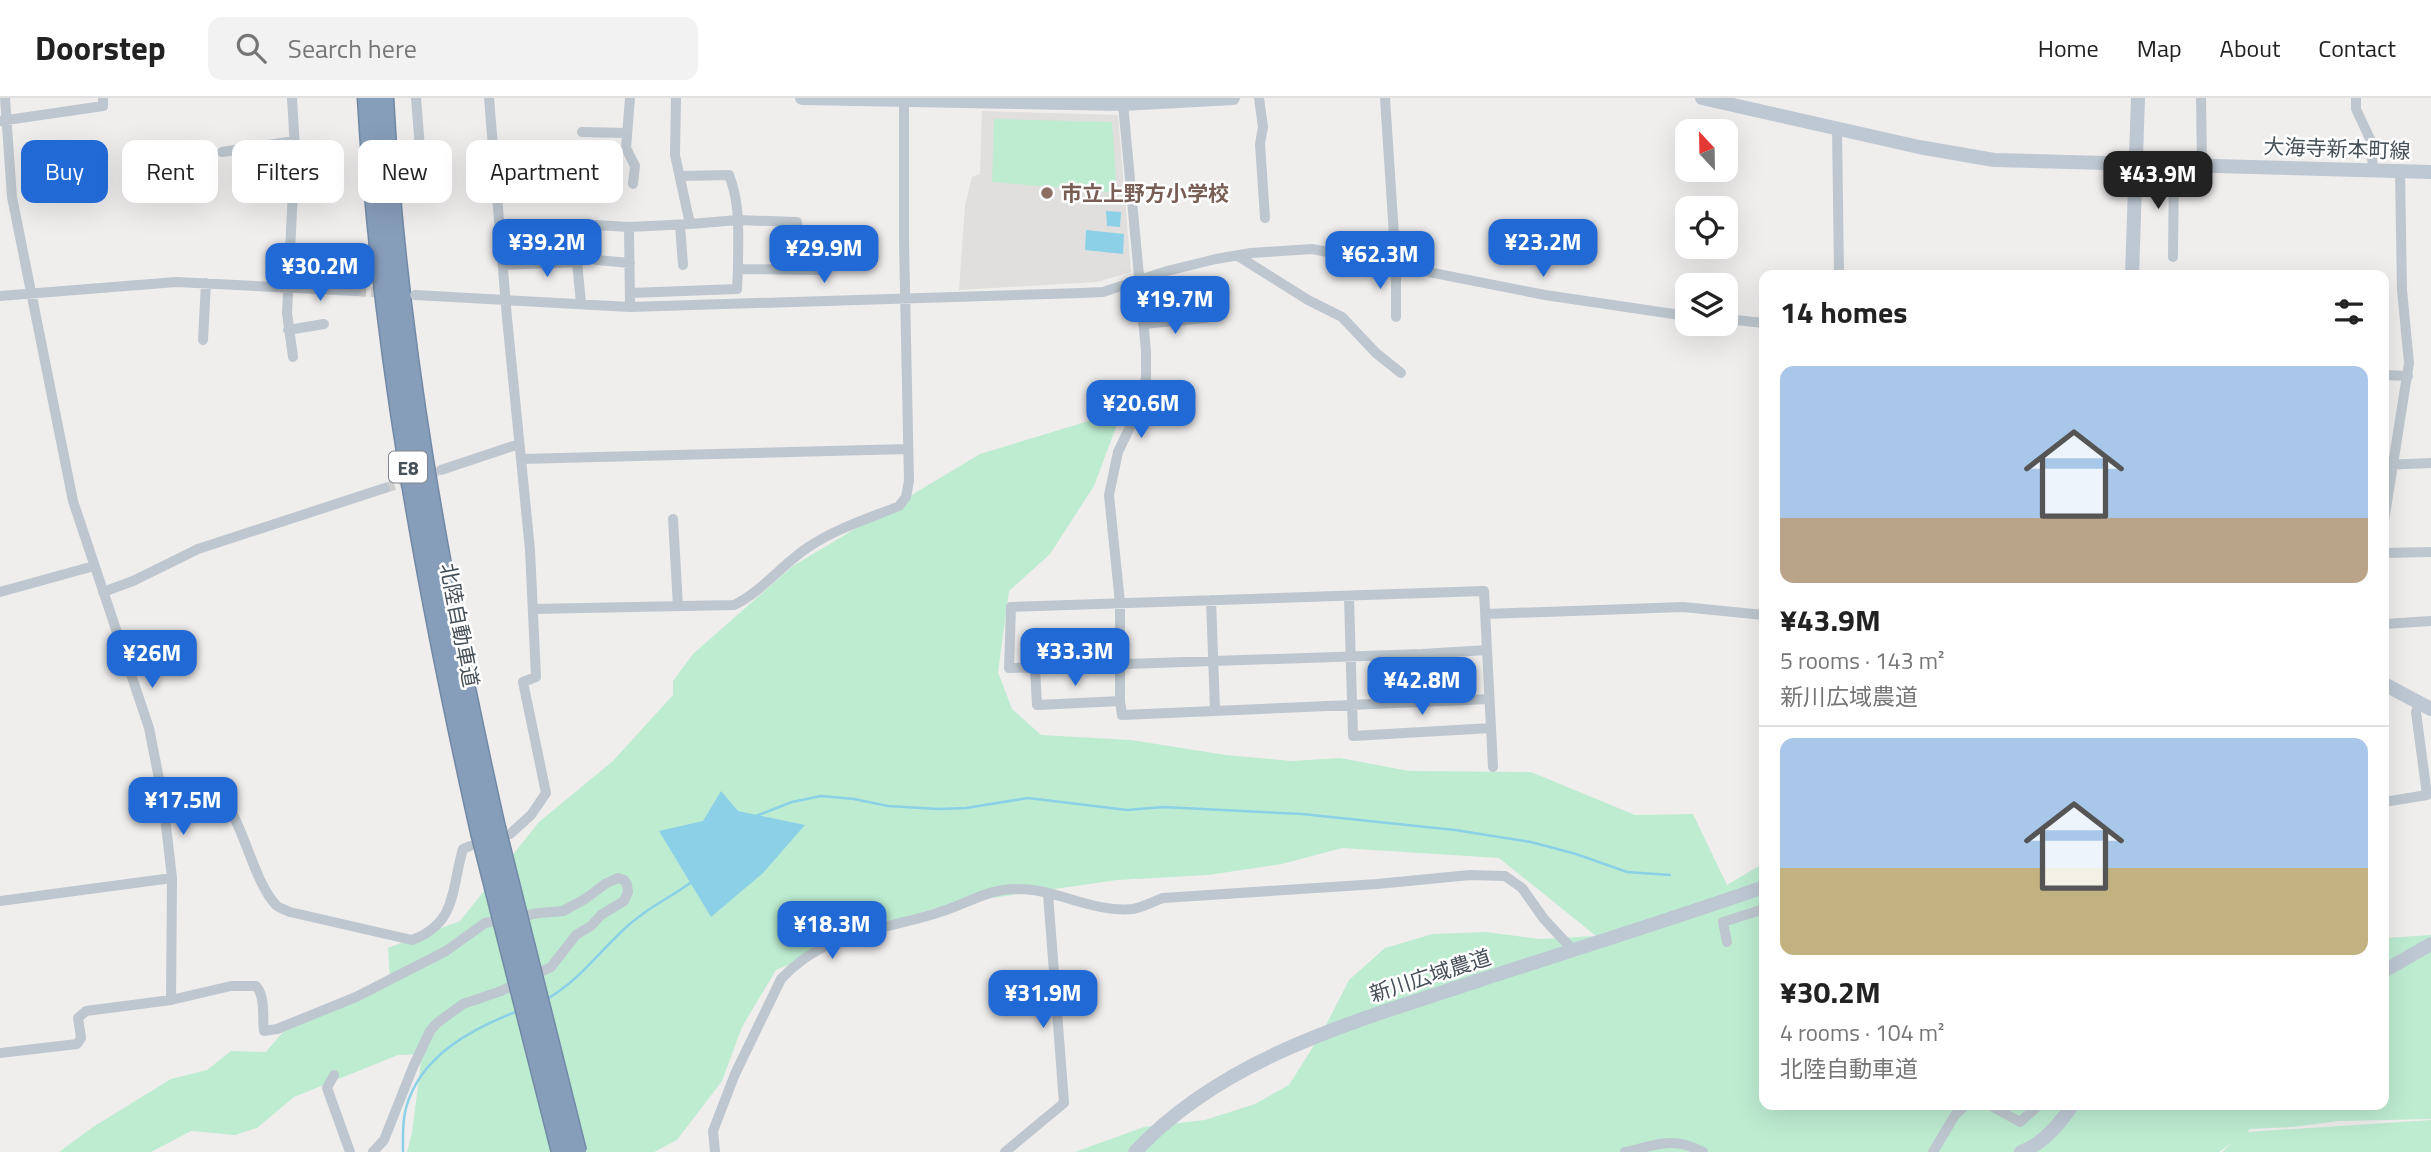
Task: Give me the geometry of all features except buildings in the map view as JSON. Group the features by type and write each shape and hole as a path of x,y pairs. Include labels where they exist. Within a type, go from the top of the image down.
{"highway":[{"name":"北陸自動車道","path":"367,98 384,286 411,485 441,650 576,1152"},
{"name":"北陸自動車道","path":"384,98 401,299 426,480 489,835 561,1152"}],"main road":[{"path":"802,98 1123,104 1233,98"},
{"name":"大海寺新本町線","path":"1702,98 1722,100 1919,147 1994,160 2431,172"},
{"path":"2133,270 2138,98"},
{"path":"2389,687 2425,706"},
{"name":"新川広域農道","path":"1135,1152 1186,1105 1212,1088 1316,1035 1759,889"},
{"path":"2389,968 2431,944"},
{"path":"2021,1152 2035,1147 2069,1110"}],"street":[{"path":"5,98 4,120 12,197 73,501 149,728 163,799 172,878 171,1000"},
{"path":"4,120 103,106 103,98"},
{"path":"292,98 295,140"},
{"path":"416,98 419,140"},
{"path":"163,799 214,808 233,815 243,832 264,886 276,906 290,912 412,940 428,934 443,920 451,904 463,849 531,815 546,793 523,682 536,677 533,609 489,98"},
{"path":"630,98 626,148 635,166 633,184"},
{"path":"676,98 675,155 685,225 682,265"},
{"path":"1259,98 1263,127 1259,144 1265,218"},
{"path":"1385,98 1396,266 1396,317"},
{"path":"2201,98 2202,165"},
{"path":"2356,98 2356,109 2371,141 2372,170"},
{"path":"533,609 734,605 747,599 812,544 899,506 906,497 909,481 899,99"},
{"path":"1123,104 1146,377 1142,402 1118,452 1109,495 1120,603 1122,715 1489,699"},
{"path":"1837,128 1839,270"},
{"path":"582,132 627,133"},
{"path":"222,152 232,150"},
{"path":"2173,257 2174,164"},
{"path":"2400,172 2402,278 2409,363 2389,465 2431,463"},
{"path":"630,293 737,289 738,220 735,191 729,175 680,176"},
{"path":"292,203 287,286 288,330 293,357"},
{"path":"630,263 597,260 596,225 629,227 738,220 797,222 797,239 820,270 738,269"},
{"path":"629,227 630,307"},
{"path":"415,295 630,307 1103,292 1167,271 1238,256 1312,249 1545,296 1675,314"},
{"path":"1238,256 1308,300 1342,317 1401,373"},
{"path":"504,265 577,262 581,303"},
{"path":"0,296 176,282 356,290"},
{"path":"203,340 206,283"},
{"path":"1143,324 1206,318"},
{"path":"1738,320 1759,322"},
{"path":"288,330 324,324"},
{"path":"2389,375 2408,376"},
{"path":"441,470 519,444"},
{"path":"521,459 908,449"},
{"path":"103,592 133,581 198,549 385,488"},
{"path":"673,519 678,606"},
{"path":"2389,553 2431,552"},
{"path":"0,592 94,566"},
{"path":"1487,649 1009,668 1011,607 1484,591 1486,614 1493,767"},
{"path":"1349,597 1353,736 1491,728"},
{"path":"1211,600 1215,710"},
{"path":"1486,614 1683,607 1759,615"},
{"path":"2389,624 2431,621"},
{"path":"1035,668 1037,705 1120,701"},
{"path":"2389,801 2427,795 2416,712 2425,706"},
{"path":"715,1152 713,1131 735,1074 780,979 792,967 844,937 947,910 984,893 1018,889 1106,909 1136,908 1163,898 1471,875 1505,876 1522,888 1544,919 1572,949"},
{"path":"0,901 172,878"},
{"path":"0,1053 77,1044 81,1038 78,1018 86,1011 171,1000 230,986 256,986 261,992 264,1031 277,1029 356,997 446,951 485,923 563,911 605,884 618,878 624,880 628,892 624,901 576,935 551,967 501,991 463,1004 437,1023 430,1031 413,1067 384,1140 373,1152"},
{"path":"1005,1152 1064,1103 1048,894"},
{"path":"1727,942 1723,922 1759,911"},
{"path":"334,1075 327,1088 349,1152"},
{"path":"1933,1152 1960,1110"},
{"path":"1999,1110 2020,1122 2033,1110"},
{"path":"1625,1152 1666,1142 1686,1143 1703,1152"}],"shaded area":[{"name":"市立上野方小学校","path":"982,111 1118,115 1131,272 1097,282 959,290 965,206 972,177 980,174"}],"green space":[{"path":"994,119 1112,122 1117,193 992,182"},
{"path":"1122,411 1094,486 1050,554 1009,591 998,672 1012,709 1041,735 1131,740 1226,755 1291,761 1340,758 1409,771 1531,772 1635,815 1693,814 1727,885 1759,866 1759,1110 2389,1110 2389,938 2431,935 2431,1119 2338,1121 2250,1129 2247,1132 2431,1120 2431,1152 2222,1152 2232,1143 2219,1152 1075,1152 1144,1127 1205,1120 1255,1104 1289,1085 1323,1031 1349,980 1385,948 1433,934 1486,932 1540,939 1596,936 1499,858 1342,848 1282,864 1208,875 1117,880 932,909 880,926 776,970 742,1027 722,1081 677,1140 654,1152 407,1152 422,1054 398,1055 294,1097 257,1128 235,1135 191,1131 151,1152 59,1152 93,1127 171,1079 207,1070 231,1051 266,1052 288,1026 357,1002 390,984 388,948 460,921 539,822 613,761 673,695 673,681 693,654 793,566 980,454"}],"water":[{"path":"1106,211 1121,212 1120,227 1107,226"},
{"path":"1086,230 1124,234 1123,254 1085,250"},
{"path":"721,791 738,811 805,825 763,873 711,917 659,831 703,821"}],"waterway":[{"path":"756,816 792,802 821,796 888,806 938,809 966,808 1028,798 1127,810 1163,807 1302,814 1455,830 1531,842 1627,872 1670,875"},
{"path":"547,999 578,976 630,924 693,881"},
{"path":"403,1152 406,1108 423,1073 435,1059 466,1036 518,1011"}],"tunnel":[{"path":"356,291 387,293"},
{"path":"385,488 441,470"}],"place":[{"name":"市立上野方小学校","path":"1047,193"}]}
